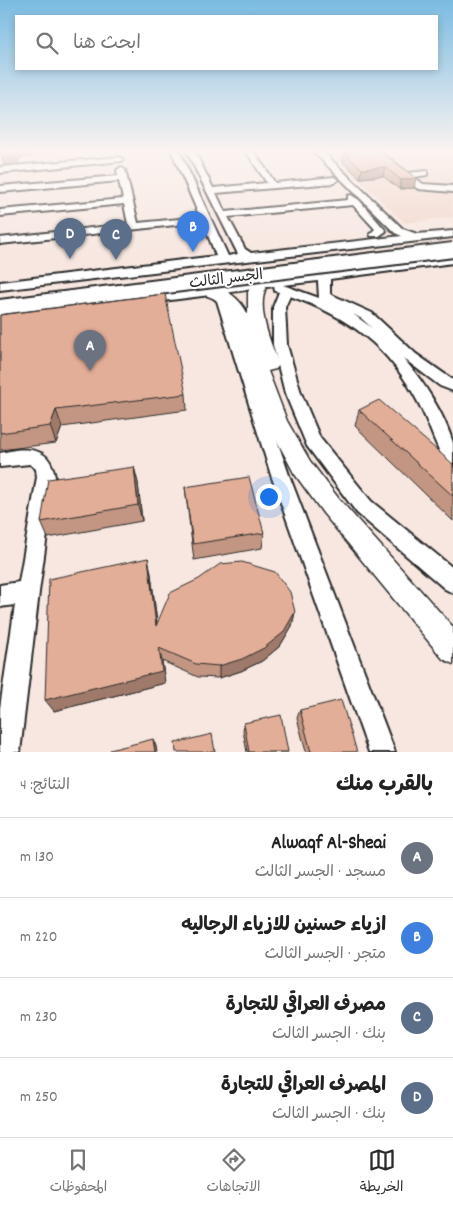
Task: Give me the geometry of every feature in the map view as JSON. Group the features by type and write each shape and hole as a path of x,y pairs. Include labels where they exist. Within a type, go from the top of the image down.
{"main road":[{"name":"الجسر الثالث","path":"0,296 453,242"},
{"name":"الجسر الثالث","path":"0,307 385,257 453,250"},
{"path":"272,285 254,295 256,318 284,409 337,505 453,649"},
{"path":"208,291 223,294 238,311 277,422 302,466 453,634"}],"street":[{"path":"0,190 50,185"},
{"path":"125,185 134,227"},
{"path":"191,185 207,219 220,256"},
{"path":"208,185 223,215 247,254"},
{"path":"211,191 282,185"},
{"path":"339,185 356,202 376,230"},
{"path":"353,185 399,231 403,234 420,236"},
{"path":"418,185 421,187 453,189"},
{"path":"0,213 129,200"},
{"path":"223,215 356,202"},
{"path":"0,241 207,219"},
{"path":"332,274 319,270 310,262 307,254 376,230 393,227 392,222"},
{"path":"376,230 399,231 453,228"},
{"path":"247,254 342,242 453,234"},
{"path":"0,278 321,248"},
{"path":"247,254 270,257 284,266 285,277 272,285"},
{"path":"220,256 186,267 182,271 181,280 188,288 219,295 223,301 280,475 382,752"},
{"path":"0,318 208,291 272,285 332,274 453,260"},
{"path":"0,286 196,263"},
{"path":"397,267 453,267"},
{"path":"114,273 151,275 157,282 155,291 147,296 120,302"},
{"path":"332,274 323,283 324,296 367,316 411,356 449,384 424,398"},
{"path":"272,285 341,312 367,331 402,365 424,398 446,448 453,459"},
{"path":"272,285 279,307 280,345 293,393 313,441 364,507 453,582"},
{"path":"0,460 24,456 34,457 46,469 5,750"},
{"path":"0,596 28,592"}],"shaded area":[{"path":"364,185 453,185 453,217 405,223"}],"building":[{"path":"165,294 186,394 56,410 50,426 0,433 0,315"},
{"path":"379,400 453,464 453,496 359,410"},
{"path":"134,467 138,505 41,522 48,479"},
{"path":"249,477 264,533 193,544 185,487"},
{"path":"148,558 156,626 170,593 199,579 220,564 242,562 275,572 290,592 295,612 283,633 264,648 242,659 219,666 196,664 159,648 162,671 45,700 49,579"},
{"path":"341,700 357,752 311,752 300,710"},
{"path":"281,715 288,752 249,752 244,723"},
{"path":"212,734 215,752 176,752 175,743"},
{"path":"153,739 155,752 110,752 110,750"}],"place":[{"name":"ازياء حسنين للازياء الرجاليه","path":"193,252"},
{"name":"المصرف العراقي للتجارة","path":"70,259"},
{"name":"مصرف العراقي للتجارة","path":"116,260"},
{"name":"Alwaqf Al-Sheai","path":"90,371"}]}
